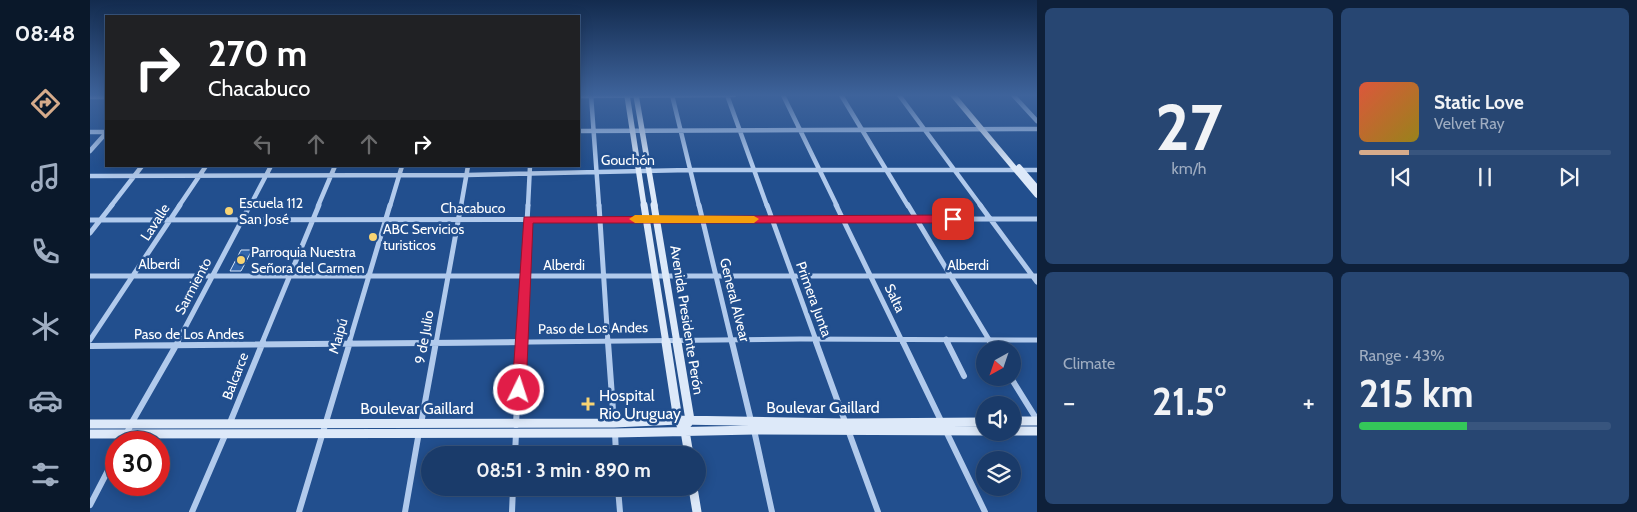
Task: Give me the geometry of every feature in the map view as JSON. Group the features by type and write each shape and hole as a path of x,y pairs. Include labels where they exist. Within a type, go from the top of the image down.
{"street":[{"path":"593,119 595,172 600,219 615,446"},
{"name":"Avenida Presidente Perón","path":"631,119 678,420 685,431 687,446"},
{"name":"Avenida Presidente Perón","path":"640,119 690,420"},
{"name":"General Alvear","path":"678,119 772,512"},
{"name":"Primera Junta","path":"736,119 878,512"},
{"name":"Salta","path":"795,119 873,276 985,512"},
{"path":"856,119 989,339"},
{"path":"917,119 990,219 1035,276 1037,282"},
{"path":"975,119 985,129"},
{"path":"977,119 1037,195"},
{"path":"580,131 1037,129"},
{"path":"90,132 105,133"},
{"path":"90,152 105,134"},
{"path":"90,233 141,167"},
{"name":"Lavalle","path":"90,340 205,167"},
{"name":"Sarmiento","path":"128,431 270,167"},
{"name":"Balcarce","path":"192,512 335,167"},
{"name":"Maipú","path":"299,512 402,167"},
{"name":"9 de Julio","path":"404,512 468,167"},
{"path":"515,446 522,342 530,167"},
{"name":"Gouchón","path":"90,176 399,175 689,170 1037,170"},
{"path":"1019,170 1037,188"},
{"name":"Chacabuco","path":"90,220 1037,218"},
{"name":"Alberdi","path":"90,276 1035,276"},
{"name":"Paso de Los Andes","path":"90,346 435,345 666,339 1037,340"},
{"path":"946,339 964,376"},
{"path":"1017,386 1037,421 1021,422"},
{"name":"Boulevar Gaillard","path":"170,436 325,428 420,428 516,433 614,428 678,420 752,426"},
{"path":"685,431 690,420"},
{"name":"Boulevar Gaillard","path":"420,428 517,422 685,431 752,426 976,431"},
{"name":"Boulevar Gaillard","path":"848,427 976,422"},
{"name":"Boulevar Gaillard","path":"90,424 230,423 325,428"},
{"path":"1021,431 1037,431"},
{"name":"Boulevar Gaillard","path":"90,434 105,436"},
{"path":"90,506 105,477"},
{"path":"512,512 513,496"},
{"path":"619,496 620,512"},
{"path":"694,496 697,512"}],"building":[{"name":"Parroquia Nuestra Señora del Carmen","path":"241,250 252,250 241,271 230,271"}],"slow traffic":[{"path":"635,219 754,219"}],"place":[{"name":"Escuela 112 San José","path":"229,211"},
{"name":"ABC Servicios turisticos","path":"373,237"},
{"name":"Parroquia Nuestra Señora del Carmen","path":"241,260"},
{"name":"Hospital Rio Uruguay","path":"588,404"}],"route":[{"path":"519,390 528,220 953,219"}]}
